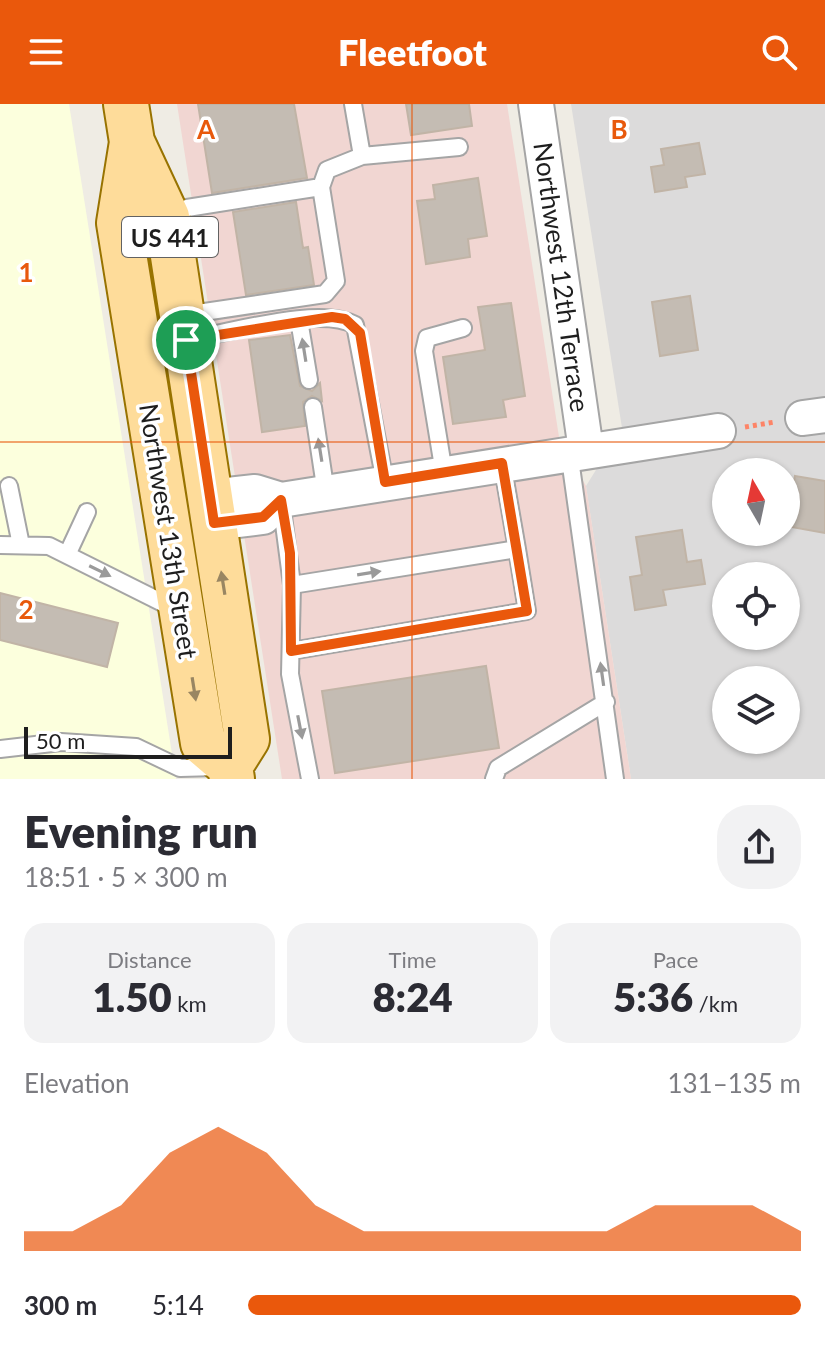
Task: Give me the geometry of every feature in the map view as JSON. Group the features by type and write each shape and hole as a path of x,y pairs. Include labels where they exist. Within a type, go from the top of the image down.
{"main road":[{"name":"Northwest 13th Street","path":"129,123 167,217 247,739 231,773 203,743 119,223 129,123"},
{"path":"119,223 154,276 191,497 197,508 212,510"}],"street":[{"name":"Northwest 12th Terrace","path":"536,104 578,451"},
{"path":"212,510 263,517 281,500 718,431"}],"lane":[{"path":"353,104 362,156"},
{"path":"184,327 325,294 333,288 336,281 321,187 327,170 362,156 459,147"},
{"path":"167,217 187,208 321,187"},
{"path":"184,327 345,319 360,333 385,482"},
{"path":"299,320 309,380"},
{"path":"444,473 424,351 427,338 463,328"},
{"path":"313,407 326,493"},
{"path":"578,451 615,779"},
{"path":"291,651 527,611 502,463"},
{"path":"9,486 21,545"},
{"path":"281,500 292,585 290,674 310,779"},
{"path":"67,555 87,512"},
{"path":"0,545 49,546 182,613"},
{"path":"292,585 517,549"},
{"path":"494,779 498,768 606,702"},
{"path":"0,749 61,742 136,747 180,768 231,773"}],"path":[{"path":"718,431 814,416"}],"shaded area":[{"path":"0,104 69,104 176,779 0,779"},
{"path":"177,104 507,104 559,437 586,486 631,779 282,779"},
{"path":"571,104 825,104 825,779 631,779 586,486 622,428"}],"building":[{"path":"198,104 294,104 307,178 212,193"},
{"path":"406,104 469,104 472,126 411,135"},
{"path":"699,143 705,174 685,177 687,187 655,192 651,167 664,165 661,149"},
{"path":"478,178 487,236 468,239 470,257 426,264 417,201 435,199 433,185"},
{"path":"296,202 303,248 308,247 314,285 246,295 233,212"},
{"path":"690,296 698,350 660,356 652,302"},
{"path":"511,303 525,396 503,400 506,417 453,424 443,357 485,350 478,307"},
{"path":"290,335 300,386 312,391 320,383 322,401 312,396 303,402 305,426 262,432 249,340"},
{"path":"800,477 825,481 825,533 800,529"},
{"path":"682,530 687,562 701,560 705,584 663,590 666,605 635,610 630,577 642,575 636,537"},
{"path":"0,593 118,623 107,667 0,640"},
{"path":"486,666 499,748 335,773 322,691"}],"route":[{"path":"311,318 345,319 355,325 360,333 385,482 502,463 527,611 291,651 290,553 281,500 263,517 214,523 186,340 311,318"}]}
